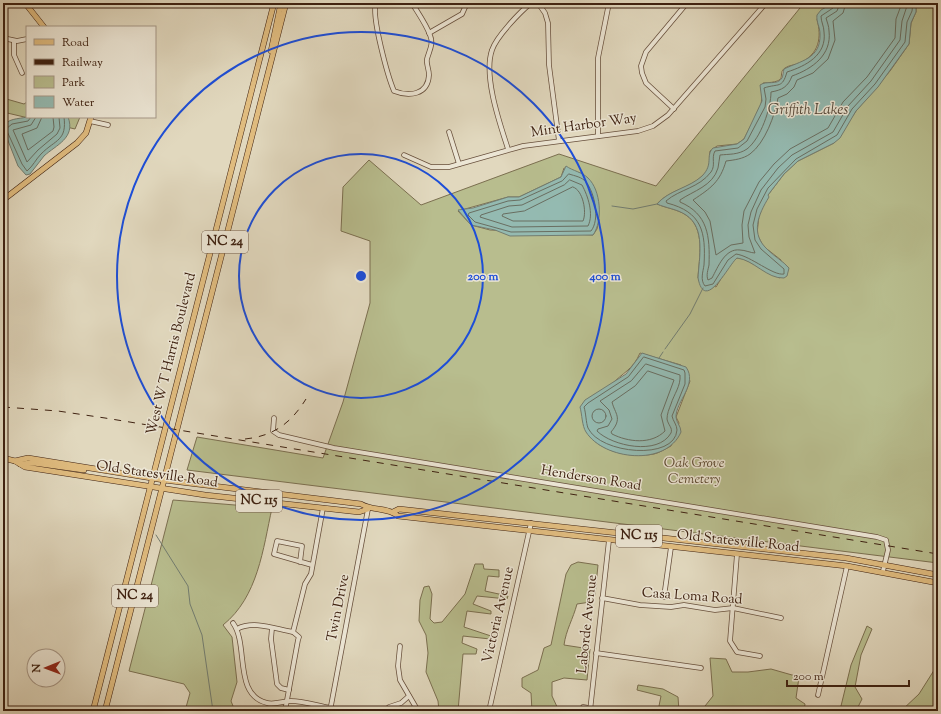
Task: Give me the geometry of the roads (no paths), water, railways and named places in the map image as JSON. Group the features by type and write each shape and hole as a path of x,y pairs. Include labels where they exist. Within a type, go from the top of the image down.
{"main road":[{"path":"25,3 41,26"},
{"name":"West W T Harris Boulevard","path":"93,711 274,3"},
{"path":"270,66 272,43 281,3"},
{"name":"West W T Harris Boulevard","path":"105,711 286,3"},
{"path":"3,200 71,149 86,133 91,119"},
{"name":"Old Statesville Road","path":"3,458 17,462 25,467 150,487 359,512 368,509 393,512 400,509 846,558 938,575"},
{"name":"Old Statesville Road","path":"17,462 28,458 164,480 361,504 368,509"},
{"path":"17,462 34,463 69,469 100,470"},
{"name":"Old Statesville Road","path":"393,512 398,516 847,566 883,571 938,583"}],"street":[{"path":"376,3 382,49 388,78 394,91 405,96 418,93 426,86 429,75 426,61 432,43 429,33 412,3"},
{"path":"429,33 462,14 467,3"},
{"path":"508,149 492,94 490,56 497,41 531,3"},
{"path":"538,3 545,13 548,23 550,65 559,140"},
{"path":"598,136 598,58 609,3"},
{"path":"674,109 646,83 641,66 646,52 687,3"},
{"path":"758,3 764,5"},
{"name":"Mint Harbor Way","path":"404,155 436,167 459,164 508,149 559,140 632,132 648,128 661,122 674,109 764,5"},
{"path":"3,38 14,41 26,38"},
{"path":"14,41 14,55 22,73"},
{"path":"91,119 108,125"},
{"path":"449,132 459,164"},
{"name":"Henderson Road","path":"274,418 274,430 279,435 334,448 877,537 884,539 888,543 883,571"},
{"path":"293,632 305,584 311,574 323,508"},
{"name":"Twin Drive","path":"330,710 368,509"},
{"name":"Victoria Avenue","path":"489,711 530,524"},
{"name":"Laborde Avenue","path":"590,710 609,540"},
{"path":"300,562 302,546 276,542 274,554 300,562 312,565"},
{"path":"664,597 670,547"},
{"path":"737,554 730,641 737,652 760,656"},
{"path":"818,695 847,566"},
{"name":"Casa Loma Road","path":"602,598 640,605 667,607 684,605 715,610 733,608 781,618"},
{"path":"233,623 237,629 246,684 258,699 267,703 287,702 330,710"},
{"path":"237,629 245,625 252,625 293,632 299,637 285,711"},
{"path":"272,628 271,639 277,684 281,688 289,690"},
{"path":"400,646 398,672 418,711"},
{"path":"596,653 701,668"},
{"path":"389,707 401,703 409,696"},
{"path":"582,707 590,710 607,711"}],"water":[{"name":"Griffith Lakes","path":"833,3 916,3 916,12 911,23 909,44 878,87 856,111 840,138 834,143 798,161 784,174 768,195 769,197 759,217 759,238 768,250 789,268 787,276 784,278 778,278 772,276 749,262 737,258 717,284 706,291 701,288 698,278 700,244 699,235 696,228 686,215 679,211 657,204 667,195 697,180 706,172 713,148 737,144 744,139 762,101 760,85 777,82 782,77 784,69 803,61 813,54 817,49 819,42 820,31 817,15 821,10"},
{"path":"26,117 68,118 70,124 67,136 64,140 44,156 30,174 26,175 18,166 3,128 7,122"},
{"path":"566,166 586,176 596,190 599,214 596,229 593,235 510,236 495,230 471,225 458,210 473,208 508,197 519,197 561,177"},
{"path":"642,353 686,367 689,373 690,380 679,405 676,417 681,432 673,443 662,451 649,455 635,456 620,454 606,449 586,432 580,407 585,400 626,374"}],"waterway":[{"path":"612,206 633,209 657,204"},
{"path":"665,349 690,314 703,288"},
{"path":"659,358 663,352"},
{"path":"156,535 188,586 190,604 202,635 213,711"}],"railway":[{"path":"245,439 265,435 281,427 294,415 306,399"},
{"path":"3,407 58,411 105,418 938,554"}],"park label":[{"name":"Oak Grove Cemetery","path":"694,472"}]}
